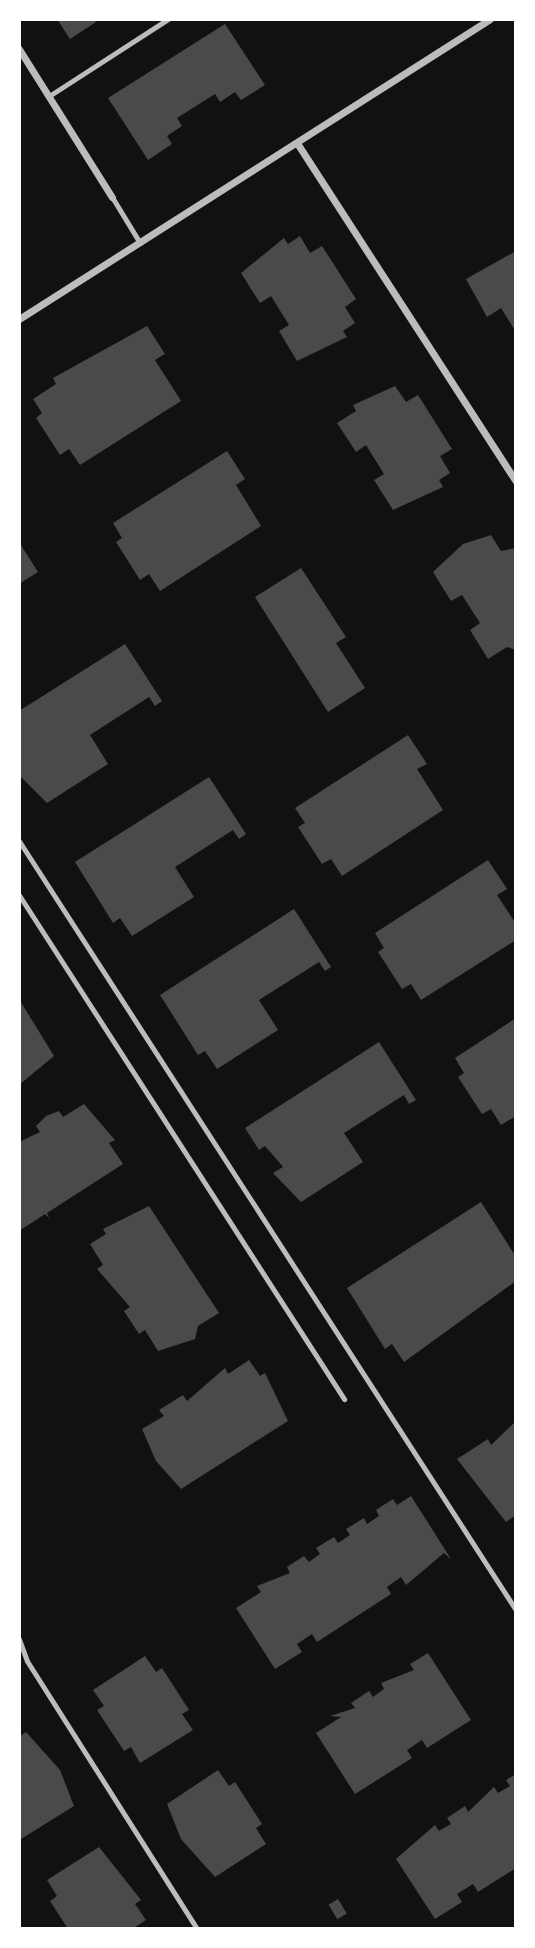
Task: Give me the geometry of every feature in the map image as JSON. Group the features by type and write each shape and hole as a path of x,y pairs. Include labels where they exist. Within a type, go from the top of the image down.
{"street":[{"path":"19,319 490,19"},
{"path":"19,49 112,197"},
{"path":"297,143 516,482"}],"lane":[{"path":"49,96 168,19"},
{"path":"112,197 140,243"},
{"path":"19,841 516,1610"},
{"path":"19,895 344,1399"},
{"path":"19,1639 197,1929"}],"building":[{"path":"57,19 95,19 96,22 70,39"},
{"path":"225,24 265,85 241,100 235,92 220,102 215,94 177,118 182,126 167,136 172,144 148,160 108,98"},
{"path":"300,236 310,253 322,246 356,299 345,307 355,323 343,331 347,337 297,361 279,331 289,325 271,296 260,303 241,273 284,238 288,244"},
{"path":"516,251 516,332 501,308 487,317 466,279"},
{"path":"147,326 165,354 155,360 181,401 80,465 69,449 60,455 36,418 42,413 33,399 56,384 53,378"},
{"path":"395,386 406,402 418,395 452,449 440,456 450,473 439,480 443,487 393,510 374,480 384,474 366,445 356,452 337,423 356,411 353,405"},
{"path":"227,451 245,479 236,485 261,526 160,591 149,574 140,580 116,542 122,538 113,523"},
{"path":"491,535 501,551 516,548 516,650 507,647 488,659 470,630 480,623 462,595 451,601 433,572 463,544"},
{"path":"19,542 38,572 19,584"},
{"path":"301,568 346,637 336,643 365,688 328,712 255,597"},
{"path":"125,644 162,701 155,706 149,697 90,735 108,764 47,803 19,775 19,711"},
{"path":"408,735 427,764 417,769 443,810 342,876 331,859 322,864 298,827 305,823 295,808"},
{"path":"209,777 246,834 239,839 233,830 175,867 194,897 132,936 120,918 113,923 75,862"},
{"path":"488,860 507,889 497,895 516,924 516,940 421,1000 411,984 402,989 378,952 384,948 375,933"},
{"path":"294,909 331,967 325,971 319,962 259,1000 278,1030 217,1069 205,1051 198,1055 160,995"},
{"path":"19,999 54,1056 19,1085"},
{"path":"516,1018 516,1116 501,1125 491,1109 482,1114 458,1077 464,1073 455,1058"},
{"path":"379,1042 416,1100 409,1104 404,1095 344,1133 363,1162 301,1202 273,1173 283,1167 265,1146 259,1150 245,1128"},
{"path":"84,1104 115,1140 109,1143 123,1164 47,1213 49,1218 45,1214 19,1231 19,1142 40,1132 36,1126 46,1116 59,1111 63,1117"},
{"path":"481,1202 516,1257 516,1281 404,1362 392,1344 385,1349 347,1288"},
{"path":"149,1206 219,1313 198,1326 195,1339 158,1351 145,1330 139,1334 124,1311 130,1307 97,1269 103,1265 90,1244 106,1234 103,1229"},
{"path":"249,1360 260,1376 265,1373 288,1421 181,1489 156,1461 142,1429 164,1416 159,1410 183,1395 187,1401 225,1368 228,1374"},
{"path":"516,1421 516,1515 506,1522 457,1459 488,1439 491,1445"},
{"path":"411,1496 451,1559 444,1553 406,1585 401,1577 387,1587 391,1594 317,1642 312,1634 297,1644 302,1652 275,1669 236,1608 261,1592 257,1586 290,1573 287,1567 304,1556 309,1562 320,1554 316,1548 334,1537 338,1543 350,1535 346,1529 364,1518 367,1524 379,1516 376,1510 393,1499 397,1505"},
{"path":"428,1653 471,1720 427,1748 422,1740 407,1750 412,1758 355,1794 316,1733 341,1717 330,1716 355,1708 351,1703 369,1691 373,1697 384,1689 381,1683 414,1670 410,1664"},
{"path":"145,1656 156,1672 162,1668 189,1710 182,1714 193,1730 140,1763 131,1747 124,1751 97,1710 104,1706 93,1690"},
{"path":"26,1732 60,1770 74,1806 21,1839 19,1737"},
{"path":"218,1770 229,1786 235,1782 262,1824 256,1828 266,1844 215,1877 181,1839 167,1804"},
{"path":"516,1774 516,1868 478,1892 473,1884 457,1894 462,1902 435,1919 396,1859 435,1825 439,1831 451,1824 447,1818 465,1806 468,1812 494,1787 498,1793 510,1786 506,1780"},
{"path":"99,1847 141,1900 135,1904 146,1920 132,1929 68,1929 50,1901 57,1896 47,1880"},
{"path":"338,1899 347,1914 337,1919 329,1905"}]}
